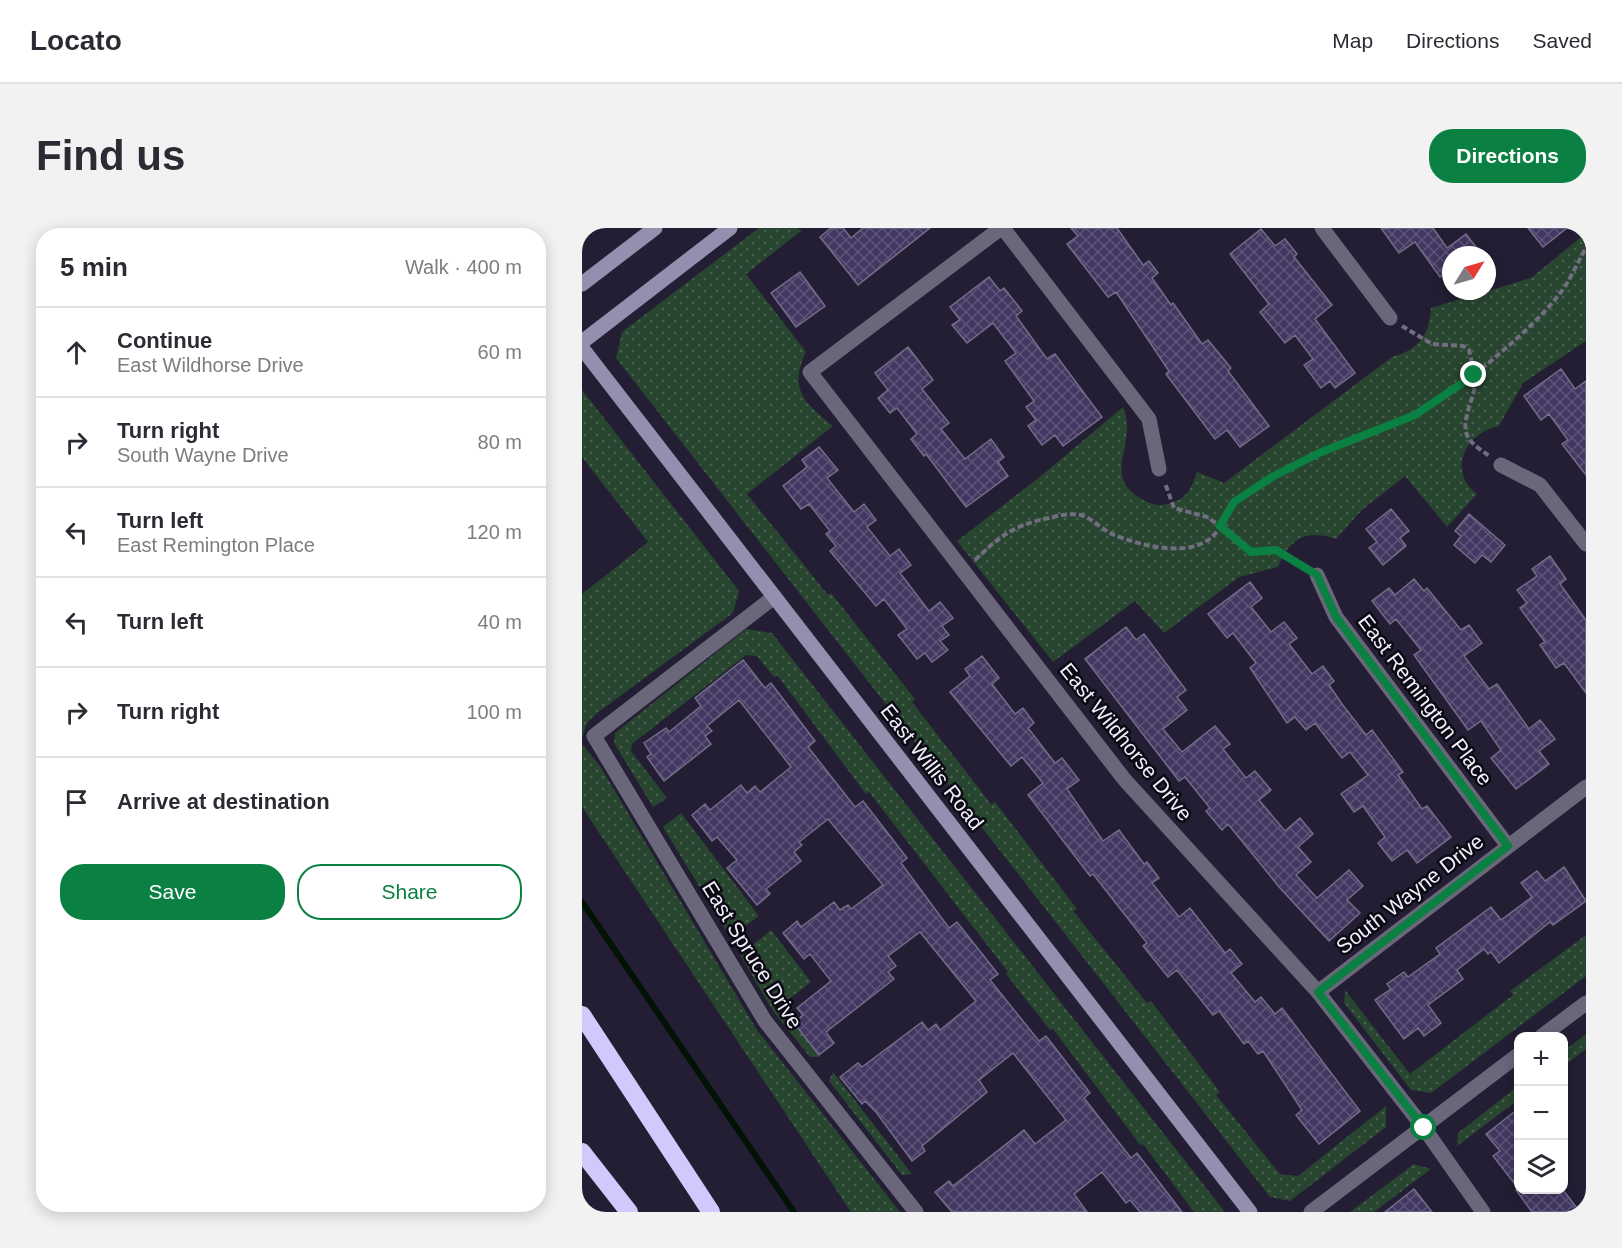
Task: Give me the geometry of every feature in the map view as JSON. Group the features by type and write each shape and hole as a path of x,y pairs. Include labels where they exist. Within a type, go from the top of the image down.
{"highway":[{"path":"582,1015 711,1212"},
{"path":"582,1152 629,1212"}],"street":[{"path":"582,284 655,228"},
{"path":"691,258 712,228"},
{"path":"582,342 730,228"},
{"path":"1002,228 1149,419 1159,469"},
{"name":"East Wildhorse Drive","path":"1002,228 810,372 1124,779 1318,992 1424,1128 1483,1212"},
{"path":"1322,228 1390,318"},
{"name":"East Willis Road","path":"582,348 1250,1212"},
{"path":"1501,465 1540,485 1586,544"},
{"name":"East Remington Place","path":"1317,575 1336,617 1508,846"},
{"name":"East Spruce Drive","path":"774,597 594,736 765,1021 916,1212"},
{"name":"South Wayne Drive","path":"1318,992 1586,787"},
{"path":"1547,1032 1586,1003"},
{"path":"1311,1212 1514,1058"}],"path":[{"path":"962,569 1013,528 1064,514 1082,515 1112,534 1169,548 1195,547 1206,543 1220,526 1234,502 1264,482 1319,453 1415,415 1474,375 1512,343 1550,304 1566,284 1586,248"},
{"path":"1390,318 1432,344 1463,346 1469,350 1477,384 1466,421 1468,439 1501,465"},
{"path":"1159,469 1174,508 1207,517 1251,552 1276,550 1317,575"}],"green space":[{"path":"759,228 798,228 801,231 746,274 806,352 799,376 802,395 814,410 833,426 747,494 828,595 831,593 915,699 912,702 991,804 995,802 1077,909 1073,911 1147,1003 1151,1001 1220,1092 1216,1095 1280,1174 1298,1176 1386,1106 1386,1127 1290,1201 1270,1197 616,358 622,332"},
{"path":"1586,233 1586,341 1523,383 1499,426 1477,436 1469,445 1462,464 1463,475 1468,485 1477,494 1447,527 1405,476 1362,510 1336,539 1316,535 1300,538 1288,549 1278,567 1239,577 1164,633 1135,601 1053,662 957,541 1041,476 1123,407 1127,420 1127,433 1122,469 1123,480 1129,490 1141,499 1158,505 1184,496 1190,490 1197,472 1224,483 1392,357 1416,346 1425,334 1431,308 1458,300 1496,300 1496,288 1531,278"},
{"path":"582,390 739,591 733,613 597,713 587,723 582,737 582,594 648,542 582,457"},
{"path":"746,629 772,633 1225,1212 1194,1212 1053,1029 1050,1030 1006,974 1008,972 869,792 866,794 777,675 774,677 757,656 746,655 632,744 631,751 667,798 653,807 614,743 615,733"},
{"path":"582,744 600,766 757,1030 900,1212 851,1212 582,807"},
{"path":"681,813 759,916 730,937 663,827"},
{"path":"771,930 811,982 781,1005 820,1057 810,1057 773,1011 740,955"},
{"path":"1586,935 1586,976 1431,1093 1411,1090 1344,1003 1345,990 1410,1074 1513,995 1510,991"},
{"path":"1586,1034 1586,1049 1568,1063 1568,1048"},
{"path":"833,1072 912,1174 902,1175 829,1081"},
{"path":"1514,1089 1514,1103 1457,1146 1458,1133"},
{"path":"1414,1164 1431,1169 1374,1212 1350,1212"}],"building":[{"path":"831,228 843,228 851,238 863,228 930,228 858,285 820,237"},
{"path":"1071,228 1117,228 1143,265 1149,261 1158,273 1152,278 1171,305 1173,303 1202,344 1208,340 1231,368 1228,371 1269,426 1240,447 1227,430 1215,439 1166,374 1169,371 1116,292 1108,297 1067,244 1078,236"},
{"path":"1381,228 1433,228 1446,246 1442,246 1442,276 1440,277 1415,242 1399,253"},
{"path":"1528,228 1567,228 1543,247"},
{"path":"1261,229 1275,246 1285,239 1297,254 1294,257 1332,305 1315,319 1355,373 1335,388 1330,381 1321,388 1304,365 1313,359 1295,335 1285,343 1260,312 1269,304 1230,254"},
{"path":"1466,234 1475,246 1450,246"},
{"path":"800,272 825,306 796,327 771,293"},
{"path":"989,277 1000,291 1004,288 1022,311 1016,316 1047,359 1055,354 1102,417 1063,446 1055,435 1042,445 1028,426 1036,420 1026,407 1034,401 1005,361 1016,353 993,323 967,343 952,325 960,320 950,307"},
{"path":"908,347 933,380 922,389 949,423 941,429 965,459 991,439 1004,457 998,462 1008,476 966,507 926,454 924,456 911,439 917,434 897,408 890,413 878,398 888,390 875,373"},
{"path":"1561,369 1575,389 1586,381 1586,475 1562,444 1568,440 1549,414 1541,420 1524,396"},
{"path":"819,447 838,470 827,478 854,512 864,504 876,520 867,527 890,556 899,549 911,565 900,573 929,611 940,602 953,618 942,626 949,635 940,641 948,650 932,662 925,653 917,659 898,635 907,629 884,599 876,606 830,551 836,546 826,534 830,531 809,504 801,509 783,486 807,467 802,460"},
{"path":"1391,509 1409,531 1400,538 1406,546 1383,565 1369,548 1377,542 1366,529"},
{"path":"1469,514 1505,545 1491,562 1482,555 1475,563 1454,545 1461,536 1455,531"},
{"path":"1550,556 1566,579 1560,584 1586,620 1586,693 1564,663 1556,668 1540,645 1545,642 1520,608 1527,603 1517,590 1537,576 1532,569"},
{"path":"1414,579 1424,591 1427,588 1461,630 1469,625 1482,643 1464,656 1489,689 1497,684 1529,729 1540,720 1555,739 1539,751 1549,764 1516,789 1491,758 1501,750 1481,721 1468,730 1414,655 1421,650 1396,619 1390,624 1372,601 1389,588 1395,595"},
{"path":"1250,582 1262,598 1251,607 1271,632 1284,622 1297,638 1289,644 1312,674 1323,666 1334,681 1329,685 1342,704 1366,735 1372,730 1403,772 1398,775 1422,809 1427,806 1451,837 1417,863 1407,850 1392,861 1378,843 1385,837 1363,806 1354,812 1341,794 1368,775 1350,752 1342,758 1315,723 1306,730 1295,717 1287,723 1250,668 1256,663 1233,633 1227,638 1208,614"},
{"path":"1126,627 1136,640 1144,634 1186,690 1177,697 1187,710 1163,729 1182,752 1215,726 1230,744 1223,749 1246,778 1255,771 1271,790 1259,800 1285,831 1300,818 1313,834 1298,847 1311,862 1296,875 1317,898 1349,870 1363,886 1347,900 1360,913 1329,941 1280,888 1228,824 1222,830 1206,811 1210,808 1185,777 1179,781 1085,659"},
{"path":"982,656 999,678 992,684 1015,714 1023,708 1034,723 1028,728 1055,763 1062,758 1079,780 1067,789 1103,841 1119,830 1144,864 1147,862 1159,878 1152,883 1179,917 1190,908 1225,953 1230,949 1242,964 1231,973 1255,1002 1261,997 1275,1014 1282,1008 1360,1111 1319,1144 1296,1115 1302,1110 1263,1051 1258,1054 1248,1041 1244,1044 1219,1011 1213,1015 1177,970 1168,977 1143,946 1147,943 1093,874 1090,876 1028,795 1043,783 1022,757 1011,766 950,692 970,676 965,669"},
{"path":"743,660 765,688 771,683 815,741 808,747 855,807 863,801 907,858 901,863 949,928 957,922 998,974 990,980 1039,1041 1046,1036 1090,1093 1084,1098 1131,1158 1137,1153 1182,1212 1140,1212 1130,1200 1126,1203 1102,1172 1074,1194 1087,1212 952,1212 935,1192 949,1181 953,1186 1024,1130 1035,1144 1066,1120 1013,1053 979,1080 987,1092 922,1146 925,1151 912,1161 876,1112 865,1101 862,1104 840,1077 858,1063 862,1067 922,1022 928,1030 936,1024 940,1030 976,1001 920,932 888,956 896,966 888,972 894,979 826,1032 834,1043 819,1055 794,1023 803,1015 797,1008 831,981 810,954 804,959 783,933 797,921 801,927 834,902 840,910 848,905 851,909 883,885 828,819 799,842 802,845 794,852 801,861 766,889 770,894 757,905 727,868 737,860 717,837 712,841 692,815 705,804 710,810 741,785 747,793 755,786 760,792 791,767 739,700 707,726 712,731 705,736 711,744 664,781 647,757 651,754 644,743 666,728 669,732 701,706 695,698"},
{"path":"1564,867 1586,901 1553,925 1550,922 1499,963 1491,952 1488,954 1484,949 1457,970 1463,979 1428,1005 1441,1023 1424,1036 1418,1028 1404,1039 1375,1000 1391,989 1387,984 1404,972 1408,977 1440,954 1436,948 1491,907 1501,920 1532,897 1521,883 1537,871 1545,881"},
{"path":"1514,1112 1514,1183 1493,1156 1500,1151 1486,1134"},
{"path":"1414,1189 1432,1212 1385,1212"},
{"path":"1519,1194 1566,1194 1580,1212 1532,1212"}],"waterway":[{"path":"582,902 794,1212"}],"route":[{"path":"1424,1128 1318,992 1508,846 1336,617 1317,575 1276,550 1251,552 1231,538 1220,526 1234,502 1248,491 1319,453 1415,415 1474,375"}]}
